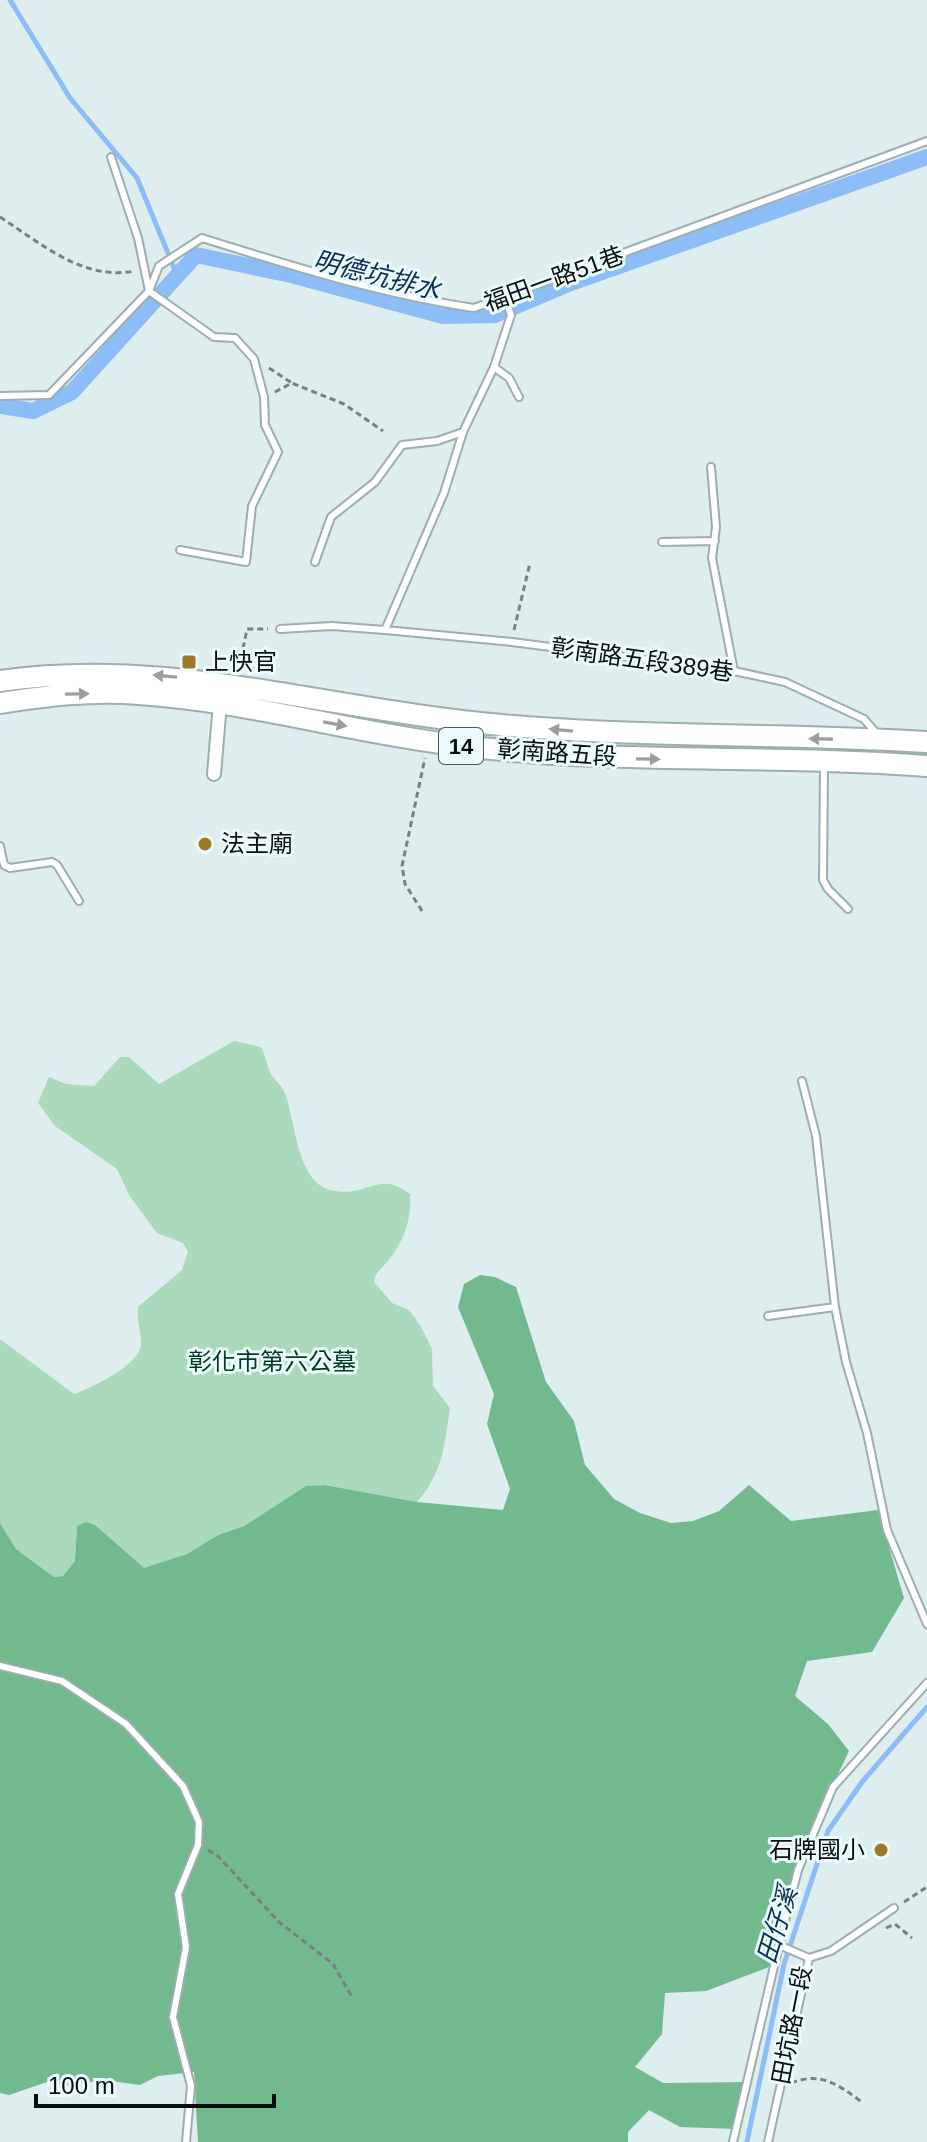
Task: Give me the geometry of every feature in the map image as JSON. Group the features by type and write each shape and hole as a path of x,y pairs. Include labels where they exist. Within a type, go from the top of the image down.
{"main road":[{"name":"彰南路五段","path":"0,681 55,673 124,673 236,684 459,720 603,734 927,742"},
{"name":"彰南路五段","path":"0,703 57,694 137,694 220,703 429,741 599,758 927,766"}],"street":[{"path":"214,774 220,703 236,684"}],"lane":[{"name":"福田一路51巷","path":"0,396 34,398 49,395 153,292 159,266 202,238 262,258 427,301 474,308 506,301 927,141"},
{"path":"111,157 153,292 214,337 235,338 254,359 264,397 265,425 278,452 252,506 246,562 180,550"},
{"path":"385,630 444,493 463,432 494,367 511,315 506,301"},
{"path":"494,367 509,378 519,397"},
{"path":"315,562 331,517 375,482 402,445 437,441 463,432"},
{"path":"711,467 715,541 712,558 734,671"},
{"path":"662,542 715,541"},
{"name":"彰南路五段389巷","path":"280,629 332,626 385,630 512,642 734,671 785,682 864,719 882,740"},
{"path":"824,763 823,880 848,909"},
{"path":"0,846 4,865 10,868 52,862 57,865 79,901"},
{"path":"802,1081 816,1136 835,1307 887,1530 927,1624"},
{"path":"768,1316 835,1307"},
{"path":"0,1666 62,1681 126,1724 183,1786 199,1822 198,1845 178,1894 186,1947 173,2017 191,2086 186,2142"},
{"name":"田坑路一段","path":"768,2142 809,1958 779,1945 798,1870 833,1787 927,1683"},
{"path":"809,1958 831,1951 894,1908"},
{"path":"733,2142 779,1945"}],"path":[{"path":"0,217 75,266 116,275 145,270"},
{"path":"254,359 292,383 344,404 383,431"},
{"path":"264,397 292,383"},
{"path":"512,642 530,563"},
{"path":"236,684 247,629 280,629"},
{"path":"422,911 405,884 402,866 429,741"},
{"path":"198,1845 218,1856 279,1922 333,1964 352,1997"},
{"path":"894,1908 927,1887"},
{"path":"780,2087 804,2078 821,2078 834,2082 863,2103"}],"green space":[{"name":"彰化市第六公墓","path":"234,1041 261,1047 270,1073 284,1091 304,1164 322,1186 347,1192 390,1184 410,1194 410,1212 403,1238 377,1273 374,1282 392,1303 409,1310 432,1349 433,1386 450,1408 437,1470 417,1502 325,1485 306,1486 244,1526 218,1535 187,1554 144,1569 77,1526 75,1561 63,1576 54,1577 16,1549 0,1523 0,1339 74,1394 91,1387 123,1368 138,1354 141,1341 138,1307 182,1270 188,1252 183,1243 157,1233 129,1195 117,1169 55,1126 38,1103 49,1077 66,1084 94,1086 120,1057 129,1057 159,1084"},
{"path":"480,1275 495,1277 516,1287 546,1382 574,1421 585,1465 614,1499 640,1513 671,1523 693,1521 719,1511 749,1485 791,1521 878,1510 904,1598 872,1652 807,1661 795,1696 828,1724 849,1751 805,1844 777,1964 706,1991 665,1993 662,2034 635,2067 663,2083 748,2082 736,2129 680,2127 649,2110 628,2132 628,2142 198,2142 194,2072 158,2076 140,2085 104,2080 66,2086 47,2082 9,2095 0,2093 0,1523 16,1549 54,1577 63,1576 75,1561 77,1526 86,1522 95,1525 144,1568 187,1554 218,1535 244,1526 306,1486 325,1485 417,1502 503,1510 510,1489 487,1424 494,1394 458,1307 464,1284"}],"waterway":[{"path":"10,0 70,98 137,178 177,275"},
{"name":"明德坑排水","path":"0,406 33,411 72,392 196,255 291,275 443,316 495,315 571,283 927,157"},
{"name":"田仔溪","path":"747,2142 784,1964 828,1831 862,1782 927,1707"}],"place":[{"name":"上快官","path":"189,662"},
{"name":"法主廟","path":"205,844"},
{"name":"石牌國小","path":"881,1850"}]}
